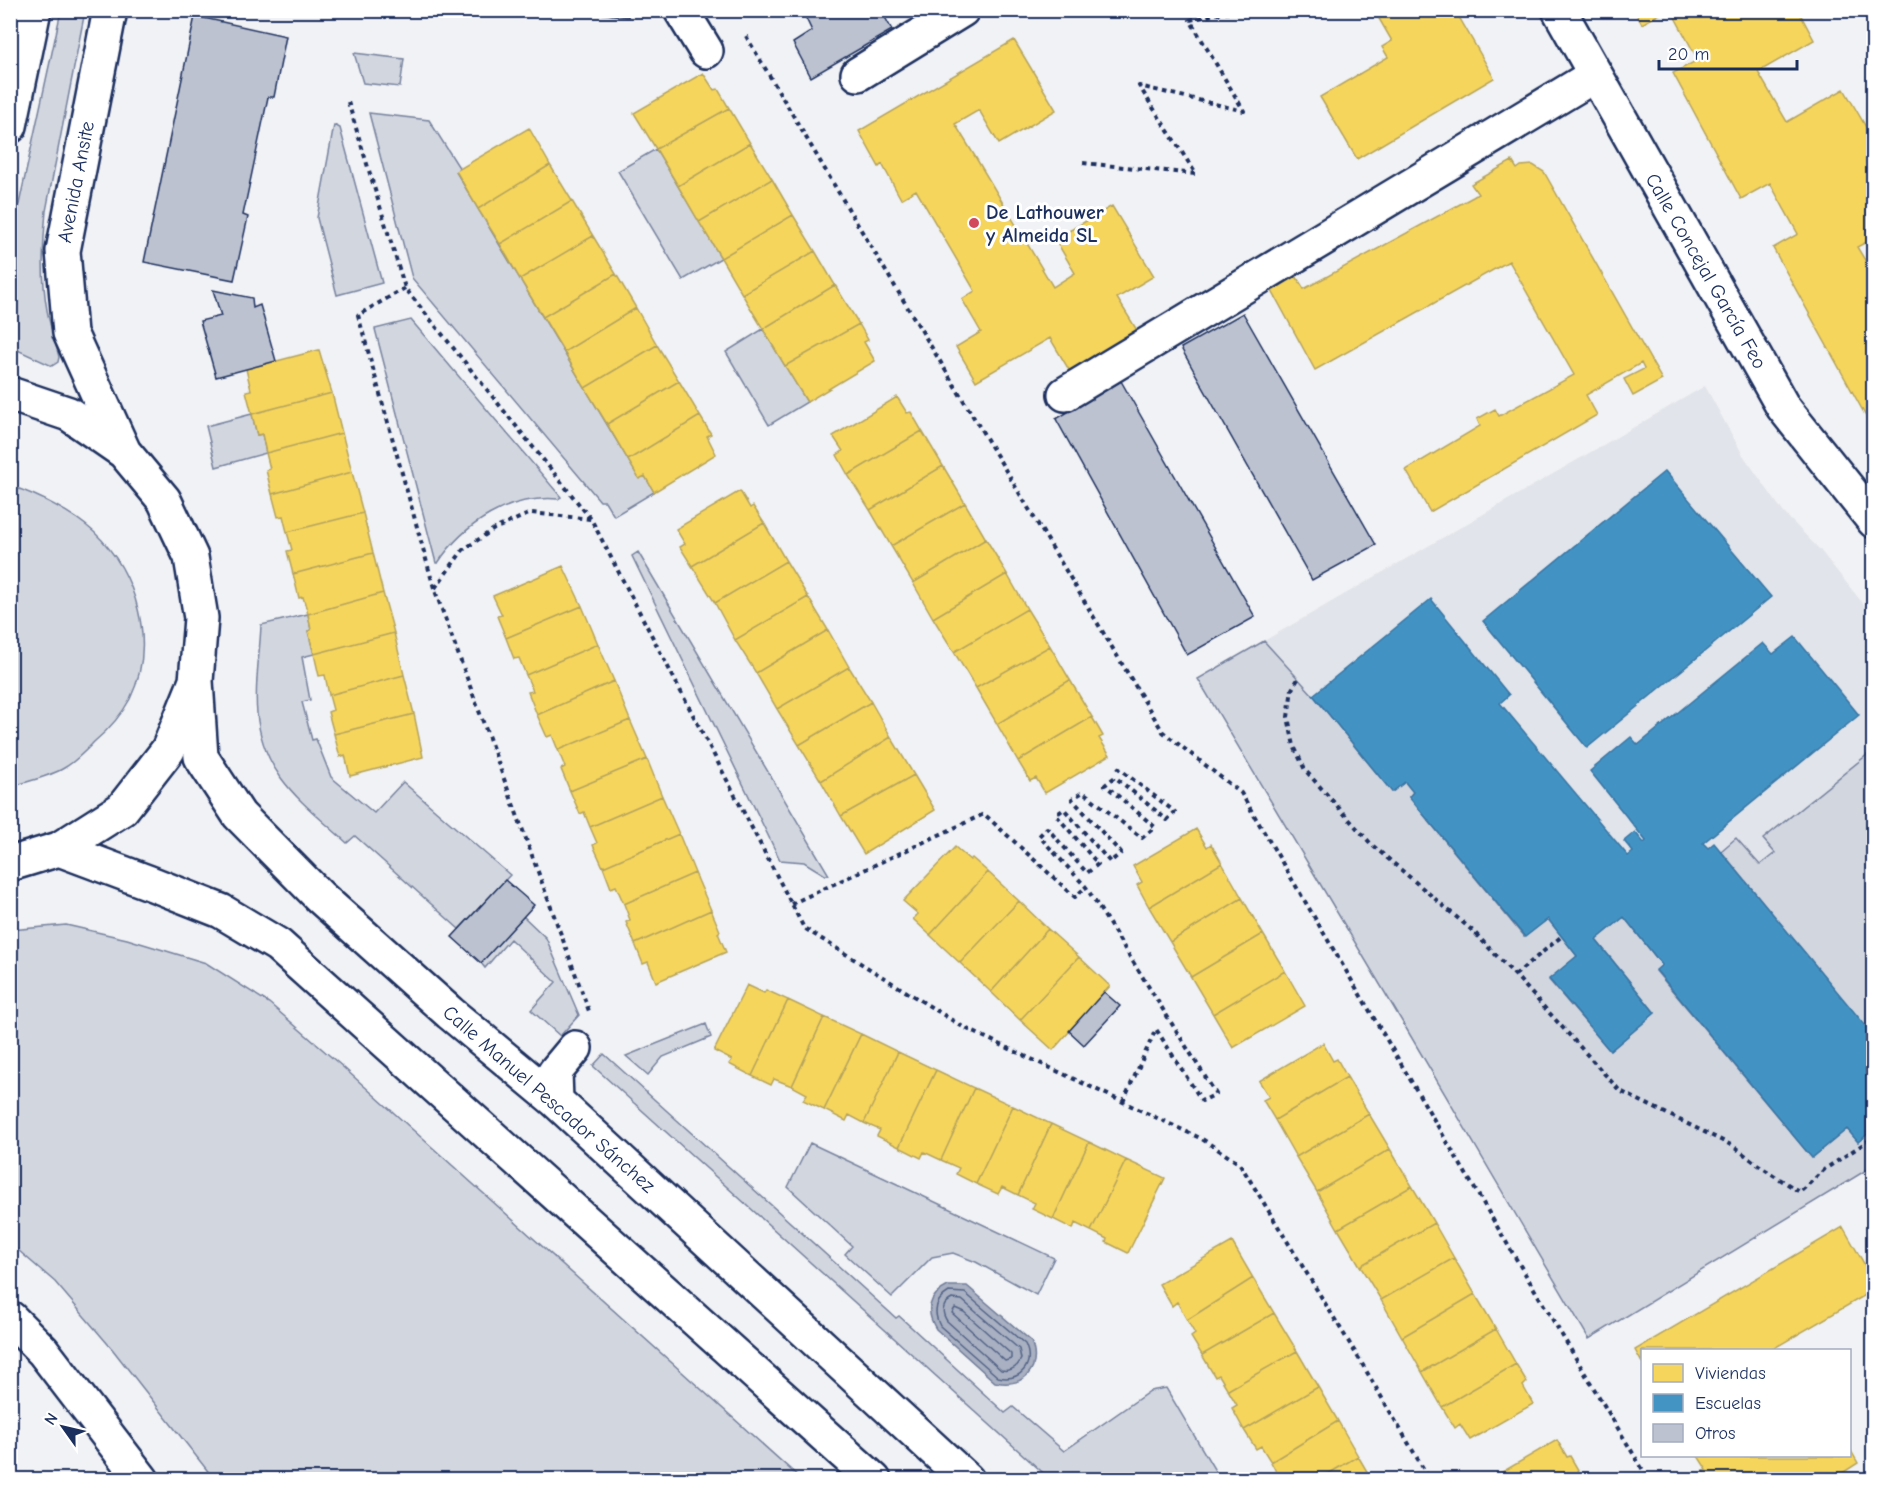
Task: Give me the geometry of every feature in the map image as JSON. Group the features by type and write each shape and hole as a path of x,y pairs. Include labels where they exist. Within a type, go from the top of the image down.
{"main road":[{"name":"Avenida Ansite","path":"110,10 63,251 70,333 124,452"},
{"path":"681,10 706,51"},
{"path":"858,74 963,10"},
{"name":"Calle Concejal García Feo","path":"1559,10 1783,407 1873,519"},
{"path":"10,126 24,34"},
{"path":"1065,394 1595,75"},
{"path":"10,394 69,414 124,452 164,500 191,557 201,618 196,681 168,750 122,809 59,849 10,864"},
{"name":"Calle Manuel Pescador Sánchez","path":"196,681 201,757 239,815 320,897 450,1013 556,1101 967,1479"},
{"path":"59,849 221,911 278,945 874,1479"},
{"path":"556,1101 555,1072 575,1048"},
{"path":"10,1317 43,1351 142,1479"}],"path":[{"path":"1083,163 1196,174 1139,86 1244,111 1190,20 1236,10"},
{"path":"743,30 1163,732 1241,793 1649,1479"},
{"path":"348,102 405,288 591,519 804,928 963,1027 1202,1139 1240,1164 1430,1479"},
{"path":"405,288 357,315 434,588 592,1022 575,1048"},
{"path":"434,588 463,550 494,529 531,513 591,519"},
{"path":"1298,679 1292,689 1288,717 1294,746 1305,770 1372,845 1473,932 1620,1091 1732,1146 1800,1192 1825,1169 1874,1137"},
{"path":"1117,767 1175,812 1167,820 1114,777 1104,785 1155,827 1142,838 1083,792 1072,799 1120,853 1110,862 1064,808 1056,815 1098,864 1087,873 1047,828 1039,836 1086,887 1216,1094 1202,1101 1156,1029 1123,1102"},
{"path":"791,904 984,814 1075,897 1086,887"},
{"path":"1515,975 1562,936"}],"shaded area":[{"path":"61,11 85,11 46,211 43,248 45,298 59,357 58,362 52,366 11,347 10,235 16,218"},
{"path":"354,53 404,59 400,87 363,83"},
{"path":"369,113 429,120 460,169 456,172 639,478 645,476 654,492 614,516 605,501 600,501 412,278"},
{"path":"334,125 340,128 382,283 337,295 317,218"},
{"path":"656,149 721,258 683,280 618,171"},
{"path":"411,320 561,497 523,502 490,515 461,536 438,563 436,563 375,329"},
{"path":"763,329 807,402 769,425 726,352"},
{"path":"1705,386 1743,455 1784,513 1820,550 1873,616 1873,1166 1589,1339 1198,679"},
{"path":"252,414 257,435 262,434 266,453 216,467 206,426"},
{"path":"11,486 43,499 76,518 94,532 109,549 122,568 138,610 142,633 142,655 138,678 130,699 105,732 80,756 59,771 11,786"},
{"path":"638,552 829,875 825,875 804,862 780,860 632,556"},
{"path":"308,614 311,630 308,631 314,654 302,657 310,700 302,702 312,740 316,739 331,777 374,813 403,782 510,875 459,929 355,836 347,843 316,815 288,787 268,755 261,735 256,703 261,625"},
{"path":"1264,641 1313,695 1392,792 1405,782 1413,792 1409,797 1524,937 1548,919 1577,956 1549,980 1610,1051 1655,1013 1596,940 1624,917 1662,965 1656,971 1812,1158 1847,1129 1858,1142 1873,1129 1873,1166 1589,1339 1198,679"},
{"path":"1873,750 1873,1036 1721,851 1736,838 1760,865 1775,853 1763,839"},
{"path":"523,916 546,938 579,1015 560,1036 531,1010 556,982 510,939 485,968 481,963"},
{"path":"66,925 127,939 206,963 269,1003 801,1479 214,1479 113,1350 55,1282 11,1244 11,930"},
{"path":"706,1024 711,1037 663,1057 648,1075 626,1056"},
{"path":"604,1054 896,1318 899,1316 1005,1413 1013,1407 1064,1451 1150,1391 1166,1388 1220,1479 1050,1479 593,1066"},
{"path":"810,1143 1054,1258 1036,1295 976,1262 953,1253 932,1257 892,1297 845,1254 852,1246 788,1187"}],"water":[{"path":"948,1286 967,1286 1031,1341 1034,1360 1028,1374 1014,1382 995,1382 936,1329 930,1316 930,1304 936,1294"}],"building: Viviendas":[{"path":"1374,10 1455,10 1494,78 1357,159 1320,97 1388,57 1382,47 1392,41"},
{"path":"1634,10 1667,10 1642,24"},
{"path":"1671,10 1798,10 1814,40 1758,72 1787,122 1844,89 1874,141 1874,238 1857,247 1874,275 1874,431 1773,248 1798,234 1770,183 1741,199 1673,73 1698,60"},
{"name":"De Lathouwer y Almeida SL","path":"1014,40 1056,110 999,144 979,110 955,124 1053,287 1075,273 1055,239 1112,206 1154,276 1117,298 1140,335 1072,375 1050,338 976,381 956,347 981,332 962,299 975,291 916,190 901,199 882,164 879,167 859,131"},
{"path":"703,73 714,90 718,89 729,108 656,149 634,113"},
{"path":"729,108 750,143 678,186 656,149"},
{"path":"529,128 550,165 478,209 456,171"},
{"path":"750,143 772,179 699,222 678,186"},
{"path":"1512,161 1517,169 1521,166 1533,165 1544,172 1662,380 1633,396 1624,379 1644,369 1641,363 1586,395 1597,415 1430,512 1406,470 1480,426 1477,419 1495,409 1499,416 1574,375 1509,261 1315,370 1271,289 1296,276 1304,289 1478,194 1471,184"},
{"path":"550,165 572,201 500,244 478,209"},
{"path":"772,179 793,215 721,258 699,222"},
{"path":"572,201 593,236 520,279 500,244"},
{"path":"793,215 815,251 742,294 721,258"},
{"path":"593,236 616,274 543,317 520,279"},
{"path":"815,251 835,285 763,329 742,294"},
{"path":"616,274 636,308 564,352 543,317"},
{"path":"835,285 859,324 785,366 763,329"},
{"path":"636,308 657,345 585,388 564,352"},
{"path":"859,324 868,340 864,342 875,361 807,402 785,366"},
{"path":"657,345 679,381 607,424 585,388"},
{"path":"319,350 332,393 252,414 246,391 251,390 246,369"},
{"path":"679,381 700,416 628,460 607,424"},
{"path":"332,393 342,433 266,453 262,434 257,435 252,414"},
{"path":"897,397 907,413 911,412 922,431 848,475 837,455 843,451 833,436"},
{"path":"700,416 711,434 707,436 716,454 654,492 645,476 639,479 628,460"},
{"path":"922,431 943,466 870,510 848,475"},
{"path":"342,433 352,472 272,494 266,470 270,469 266,453"},
{"path":"943,466 965,503 891,546 870,510"},
{"path":"352,472 363,513 287,532 283,516 278,517 272,494"},
{"path":"740,491 750,508 753,506 764,523 692,566 680,547 685,544 676,529"},
{"path":"965,503 986,539 913,583 891,546"},
{"path":"363,513 373,553 293,574 287,551 292,550 287,532"},
{"path":"764,523 786,561 715,603 692,566"},
{"path":"986,539 1007,574 933,618 913,583"},
{"path":"373,553 383,593 308,614 303,597 299,598 293,574"},
{"path":"786,561 808,597 735,640 715,603"},
{"path":"563,566 582,606 506,638 497,616 502,615 493,596"},
{"path":"1007,574 1027,609 954,652 933,618"},
{"path":"383,593 394,633 314,654 308,631 311,630 308,614"},
{"path":"808,597 828,630 756,673 735,640"},
{"path":"582,606 598,644 526,675 519,658 514,659 506,638"},
{"path":"1027,609 1050,646 976,688 954,652"},
{"path":"828,630 849,667 777,709 756,673"},
{"path":"394,633 404,675 329,695 325,675 319,676 314,654"},
{"path":"598,644 614,681 537,715 528,692 533,691 526,675"},
{"path":"1050,646 1070,680 997,724 976,688"},
{"path":"849,667 871,702 799,745 777,709"},
{"path":"404,675 414,714 334,734 328,712 333,710 329,695"},
{"path":"1070,680 1092,717 1018,761 997,724"},
{"path":"614,681 630,720 558,750 552,735 547,737 537,715"},
{"path":"871,702 891,737 821,781 799,745"},
{"path":"414,714 423,757 350,776 345,755 340,757 334,734"},
{"path":"1092,717 1103,736 1099,738 1110,755 1045,793 1036,778 1030,781 1018,761"},
{"path":"630,720 647,759 570,791 561,769 565,767 558,750"},
{"path":"891,737 914,775 841,816 821,781"},
{"path":"647,759 662,796 590,827 584,812 580,814 570,791"},
{"path":"914,775 935,810 864,854 841,816"},
{"path":"662,796 679,834 603,867 593,845 597,843 590,827"},
{"path":"1196,829 1207,847 1211,844 1222,863 1149,907 1137,885 1142,882 1133,866"},
{"path":"679,834 695,873 624,904 616,886 611,888 603,867"},
{"path":"955,847 988,872 930,935 913,919 918,914 903,901"},
{"path":"1222,863 1242,898 1170,942 1149,907"},
{"path":"988,872 1019,901 960,963 930,935"},
{"path":"695,873 711,910 635,944 626,922 630,920 624,904"},
{"path":"1242,898 1263,934 1191,977 1170,942"},
{"path":"1019,901 1048,929 991,992 960,963"},
{"path":"711,910 726,952 656,982 648,962 643,964 635,944"},
{"path":"1048,929 1079,957 1020,1020 991,992"},
{"path":"1263,934 1285,971 1213,1014 1191,977"},
{"path":"1079,957 1110,986 1053,1050 1020,1020"},
{"path":"1285,971 1305,1006 1233,1048 1213,1014"},
{"path":"747,985 764,993 766,990 788,1000 752,1076 729,1064 732,1060 714,1051"},
{"path":"788,1000 824,1017 792,1086 774,1079 771,1085 752,1076"},
{"path":"824,1017 861,1034 824,1110 803,1100 807,1094 792,1086"},
{"path":"861,1034 898,1052 864,1123 849,1115 846,1121 824,1110"},
{"path":"1323,1043 1333,1061 1337,1059 1347,1077 1275,1120 1263,1100 1269,1097 1259,1081"},
{"path":"898,1052 936,1070 899,1147 877,1136 880,1130 864,1123"},
{"path":"936,1070 974,1088 941,1160 924,1152 921,1158 899,1147"},
{"path":"1347,1077 1369,1114 1296,1157 1275,1120"},
{"path":"974,1088 1013,1106 976,1184 956,1174 959,1168 941,1160"},
{"path":"1013,1106 1051,1124 1018,1195 1002,1187 998,1194 976,1184"},
{"path":"1369,1114 1390,1149 1317,1192 1296,1157"},
{"path":"1051,1124 1089,1142 1053,1219 1032,1209 1035,1203 1018,1195"},
{"path":"1089,1142 1126,1160 1091,1231 1075,1223 1073,1229 1053,1219"},
{"path":"1390,1149 1412,1186 1338,1229 1317,1192"},
{"path":"1126,1160 1165,1178 1128,1253 1091,1231"},
{"path":"1412,1186 1434,1223 1360,1266 1338,1229"},
{"path":"1434,1223 1454,1258 1381,1300 1360,1266"},
{"path":"1843,1227 1874,1281 1874,1290 1773,1349 1641,1349 1641,1361 1635,1350"},
{"path":"1232,1242 1253,1278 1187,1320 1177,1302 1172,1306 1159,1284"},
{"path":"1454,1258 1475,1294 1402,1337 1381,1300"},
{"path":"1253,1278 1274,1313 1202,1355 1191,1337 1195,1334 1187,1320"},
{"path":"1475,1294 1496,1329 1422,1372 1402,1337"},
{"path":"1274,1313 1297,1351 1228,1390 1219,1375 1215,1377 1202,1355"},
{"path":"1496,1329 1516,1364 1442,1407 1422,1372"},
{"path":"1297,1351 1318,1387 1244,1430 1232,1408 1237,1405 1228,1390"},
{"path":"1516,1364 1527,1382 1523,1386 1533,1404 1470,1440 1460,1424 1455,1428 1442,1407"},
{"path":"1318,1387 1338,1421 1271,1462 1261,1446 1256,1449 1244,1430"},
{"path":"1338,1421 1358,1456 1318,1480 1275,1480 1279,1477 1271,1462"},
{"path":"1557,1440 1581,1475 1572,1480 1492,1480 1492,1478"},
{"path":"1851,1451 1858,1463 1836,1477 1837,1480 1709,1480 1704,1471 1707,1470 1699,1457 1851,1457"},
{"path":"1358,1456 1372,1480 1318,1480"}],"building: Escuelas":[{"path":"1665,471 1771,597 1587,748 1483,621"},
{"path":"1431,599 1509,695 1500,703 1628,856 1633,852 1624,841 1635,832 1644,843 1646,841 1590,771 1631,737 1638,745 1763,643 1773,654 1795,637 1859,715 1703,843 1708,848 1714,843 1874,1036 1874,1129 1858,1142 1847,1129 1812,1158 1656,970 1662,965 1624,917 1596,940 1655,1013 1610,1051 1549,979 1577,956 1548,919 1525,937 1409,797 1413,792 1405,782 1392,792 1313,695"}],"building: Otros":[{"path":"577,10 629,10 628,17"},
{"path":"802,10 881,10 892,30 811,77 793,43 812,31"},
{"path":"195,16 286,36 274,97 268,97 243,215 248,217 234,280 144,262"},
{"path":"213,290 252,298 253,308 260,305 276,361 216,377 200,321 221,316"},
{"path":"1243,313 1376,545 1312,580 1181,348"},
{"path":"1121,381 1255,617 1187,655 1056,419"},
{"path":"505,880 534,905 481,963 452,937"},
{"path":"1104,992 1120,1006 1084,1045 1069,1031"}],"place":[{"name":"De Lathouwer y Almeida SL","path":"974,223"}]}
